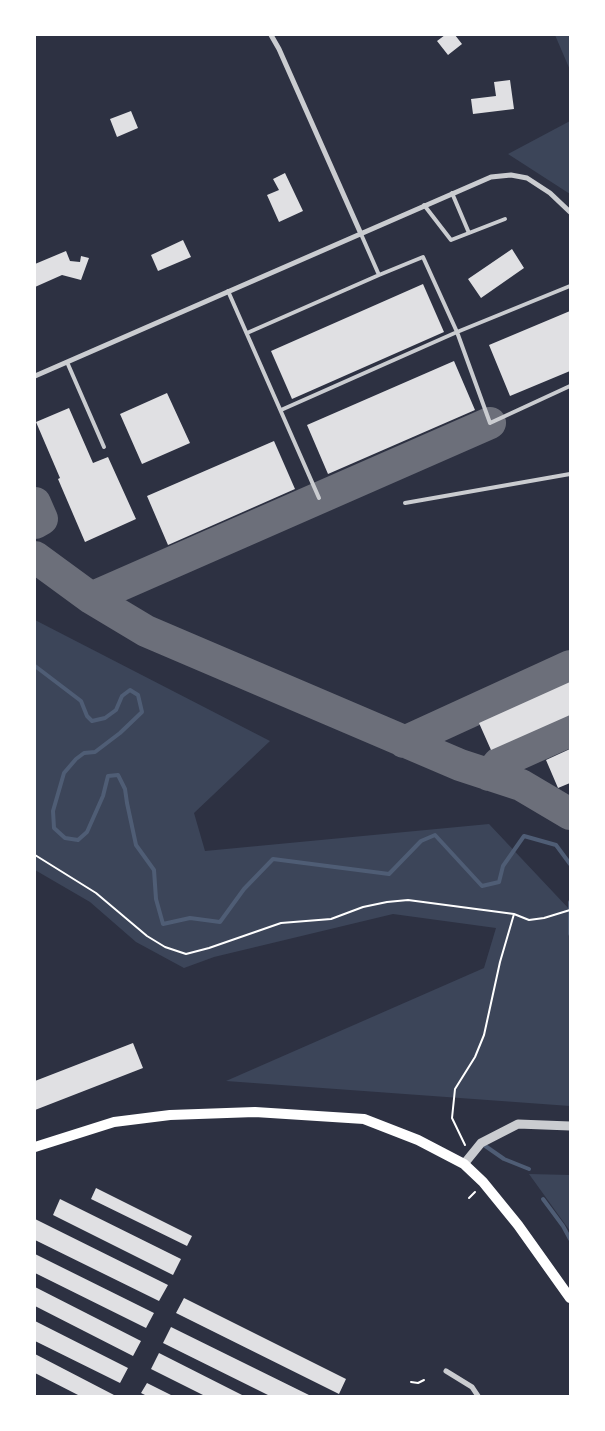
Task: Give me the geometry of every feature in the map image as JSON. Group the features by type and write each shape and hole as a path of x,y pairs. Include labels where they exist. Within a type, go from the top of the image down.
{"main road":[{"path":"35,1147 123,1121 195,1113 254,1112 364,1119 418,1140 464,1164 483,1182 518,1225 570,1298"}],"street":[{"path":"271,35 279,49 361,234"},
{"path":"35,376 491,177 511,175 527,178 550,193 570,212"},
{"path":"464,1164 481,1143 518,1124 570,1126"},
{"path":"446,1371 472,1387 478,1396"}],"lane":[{"path":"452,194 470,233"},
{"path":"424,205 451,240 505,219"},
{"path":"361,234 379,275"},
{"path":"247,333 423,257 457,332 490,423 570,386"},
{"path":"280,410 457,332 570,286"},
{"path":"228,291 319,498"},
{"path":"67,362 104,447"},
{"path":"405,503 570,474"}],"path":[{"path":"35,855 96,893 147,936 165,947 186,954 210,948 281,923 331,919 363,907 387,902 408,900 514,914 529,920 544,918 570,910"},
{"path":"466,1146 452,1118 455,1089 475,1057 484,1035 500,962 514,914"},
{"path":"469,1198 475,1192"},
{"path":"410,1382 418,1383 424,1380"}],"shaded area":[{"path":"555,35 570,35 570,70"},
{"path":"570,121 570,194 508,154"},
{"path":"35,620 270,741 194,813 205,851 489,824 570,910 570,1106 226,1081 484,968 496,928 393,914 214,957 184,968 136,942 90,902 35,870"},
{"path":"529,1174 570,1175 570,1231"}],"building":[{"path":"445,35 455,35 462,44 448,55 437,41"},
{"path":"510,80 514,109 473,114 471,99 496,96 494,82"},
{"path":"131,111 138,128 117,137 110,119"},
{"path":"285,173 303,211 279,222 267,195 279,190 273,179"},
{"path":"183,240 191,257 158,271 151,255"},
{"path":"512,249 524,268 481,298 468,279"},
{"path":"66,251 70,261 80,262 81,256 89,258 81,280 62,275 35,287 35,264"},
{"path":"423,284 444,332 292,399 271,351"},
{"path":"570,311 570,371 510,396 489,345"},
{"path":"454,361 475,410 328,474 307,425"},
{"path":"167,393 190,443 142,464 120,414"},
{"path":"69,408 93,463 108,457 136,519 85,542 36,422"},
{"path":"274,441 295,489 168,545 147,496"},
{"path":"570,682 570,715 491,750 479,723"},
{"path":"570,749 570,783 558,788 546,760"},
{"path":"133,1043 143,1068 35,1110 35,1081"},
{"path":"96,1188 192,1236 187,1246 91,1199"},
{"path":"60,1199 181,1259 173,1275 53,1215"},
{"path":"35,1219 168,1285 159,1301 35,1240"},
{"path":"35,1254 154,1313 146,1328 35,1273"},
{"path":"35,1287 141,1341 133,1356 35,1306"},
{"path":"184,1298 346,1379 339,1394 176,1313"},
{"path":"35,1321 128,1368 120,1383 35,1341"},
{"path":"171,1327 311,1396 270,1396 163,1343"},
{"path":"159,1353 244,1396 205,1396 151,1369"},
{"path":"35,1354 114,1395 80,1396 35,1373"},
{"path":"147,1383 173,1396 147,1396 141,1393"}],"waterway":[{"path":"35,666 81,701 87,716 92,721 105,718 116,710 122,696 130,690 138,695 142,712 120,733 95,752 84,753 76,759 64,773 53,811 54,828 65,838 78,840 87,832 103,796 108,776 118,775 125,789 136,845 154,870 156,899 163,924 190,918 220,922 244,889 273,859 389,874 421,841 435,835 482,886 499,882 503,866 524,836 556,845 570,864"},
{"path":"570,902 570,934"},
{"path":"481,1143 504,1159 529,1169"},
{"path":"543,1199 570,1239"}],"taxiway":[{"path":"91,598 490,423"},
{"path":"35,503 42,519 35,523"},
{"path":"35,557 91,598 146,631 460,765 521,785 570,814"},
{"path":"404,742 570,666"},
{"path":"489,775 499,763 570,731"}]}
